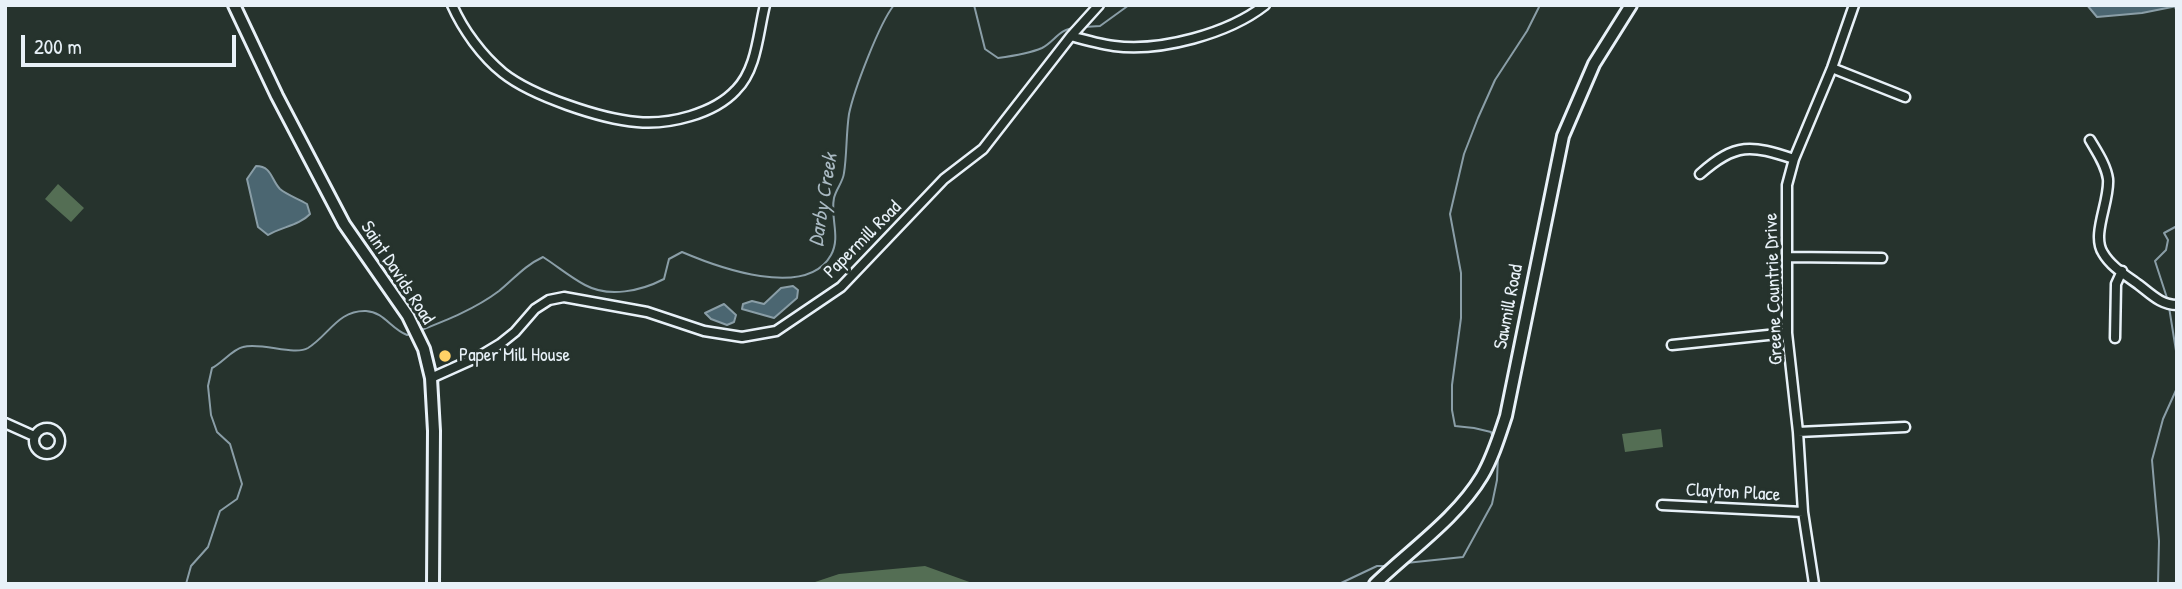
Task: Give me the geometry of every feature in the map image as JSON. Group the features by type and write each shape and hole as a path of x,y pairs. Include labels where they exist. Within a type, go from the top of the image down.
{"street":[{"name":"Saint Davids Road","path":"234,5 277,96 344,224 408,316 424,349 431,378 434,431 433,584"},
{"path":"452,5 480,50 502,72 522,86 545,97 635,122 664,121 703,111 723,102 737,90 752,64 765,5"},
{"path":"1073,33 1115,46 1159,46 1230,26 1265,5"},
{"name":"Sawmill Road","path":"1374,584 1462,503 1492,456 1506,416 1563,136 1594,64 1631,5"},
{"name":"Greene Countrie Drive","path":"1814,584 1803,512 1798,432 1787,333 1787,185 1794,159 1832,68 1854,5"},
{"name":"Papermill Road","path":"431,378 500,344 516,331 535,309 548,300 564,297 647,312 704,331 742,337 776,331 841,287 944,179 983,149 1073,33 1097,7"},
{"path":"1832,68 1905,97"},
{"path":"2090,140 2105,168 2108,181 2099,245 2104,256 2161,302 2177,305"},
{"path":"1700,174 1726,154 1741,149 1761,148 1794,159"},
{"path":"1787,257 1882,258"},
{"path":"2115,338 2116,284 2122,271"},
{"path":"1672,345 1787,333"},
{"path":"5,423 34,436"},
{"path":"1798,432 1905,427"},
{"name":"Clayton Place","path":"1661,505 1803,512"}],"green space":[{"path":"58,184 84,208 71,222 45,199"},
{"path":"1661,429 1663,447 1625,452 1622,434"},
{"path":"925,566 975,584 809,584 839,574"}],"water":[{"path":"2087,5 2177,6 2142,13 2097,17"},
{"path":"256,166 265,168 283,191 307,204 310,214 301,221 268,235 258,227 247,179"},
{"path":"793,286 798,290 797,298 774,318 742,309 743,304 752,301 764,304 781,288"},
{"path":"724,304 736,315 734,322 727,325 711,319 705,313"}],"waterway":[{"name":"Darby Creek","path":"419,331 480,303 543,257 585,285 614,292 635,290 664,279 669,259 682,252 717,265 760,276 802,276 819,268 834,248 834,198 844,173 852,103 874,42 894,5"},
{"name":"Darby Creek","path":"974,5 985,49 998,58 1037,50 1065,30 1075,28"},
{"name":"Darby Creek","path":"1084,27 1100,26 1129,5"},
{"path":"1494,441 1491,432 1455,426 1452,385 1461,318 1461,273 1450,214 1464,154 1478,118 1495,80 1527,31 1540,5"},
{"path":"2175,7 2177,12"},
{"path":"2168,301 2155,261 2166,250 2168,240 2164,233 2177,226"},
{"path":"2169,307 2177,357"},
{"name":"Darby Creek","path":"186,584 191,566 208,547 220,511 237,499 242,484 230,444 217,432 211,415 208,386 212,368 243,347 259,346 295,351 308,348 341,319 356,312 378,314 401,332 410,334"},
{"path":"2158,584 2159,541 2152,460 2163,419 2177,388"},
{"path":"1406,563 1463,557 1492,504 1498,456"},
{"path":"1339,584 1377,566 1386,566"}],"place":[{"name":"Paper Mill House","path":"445,356"}]}
